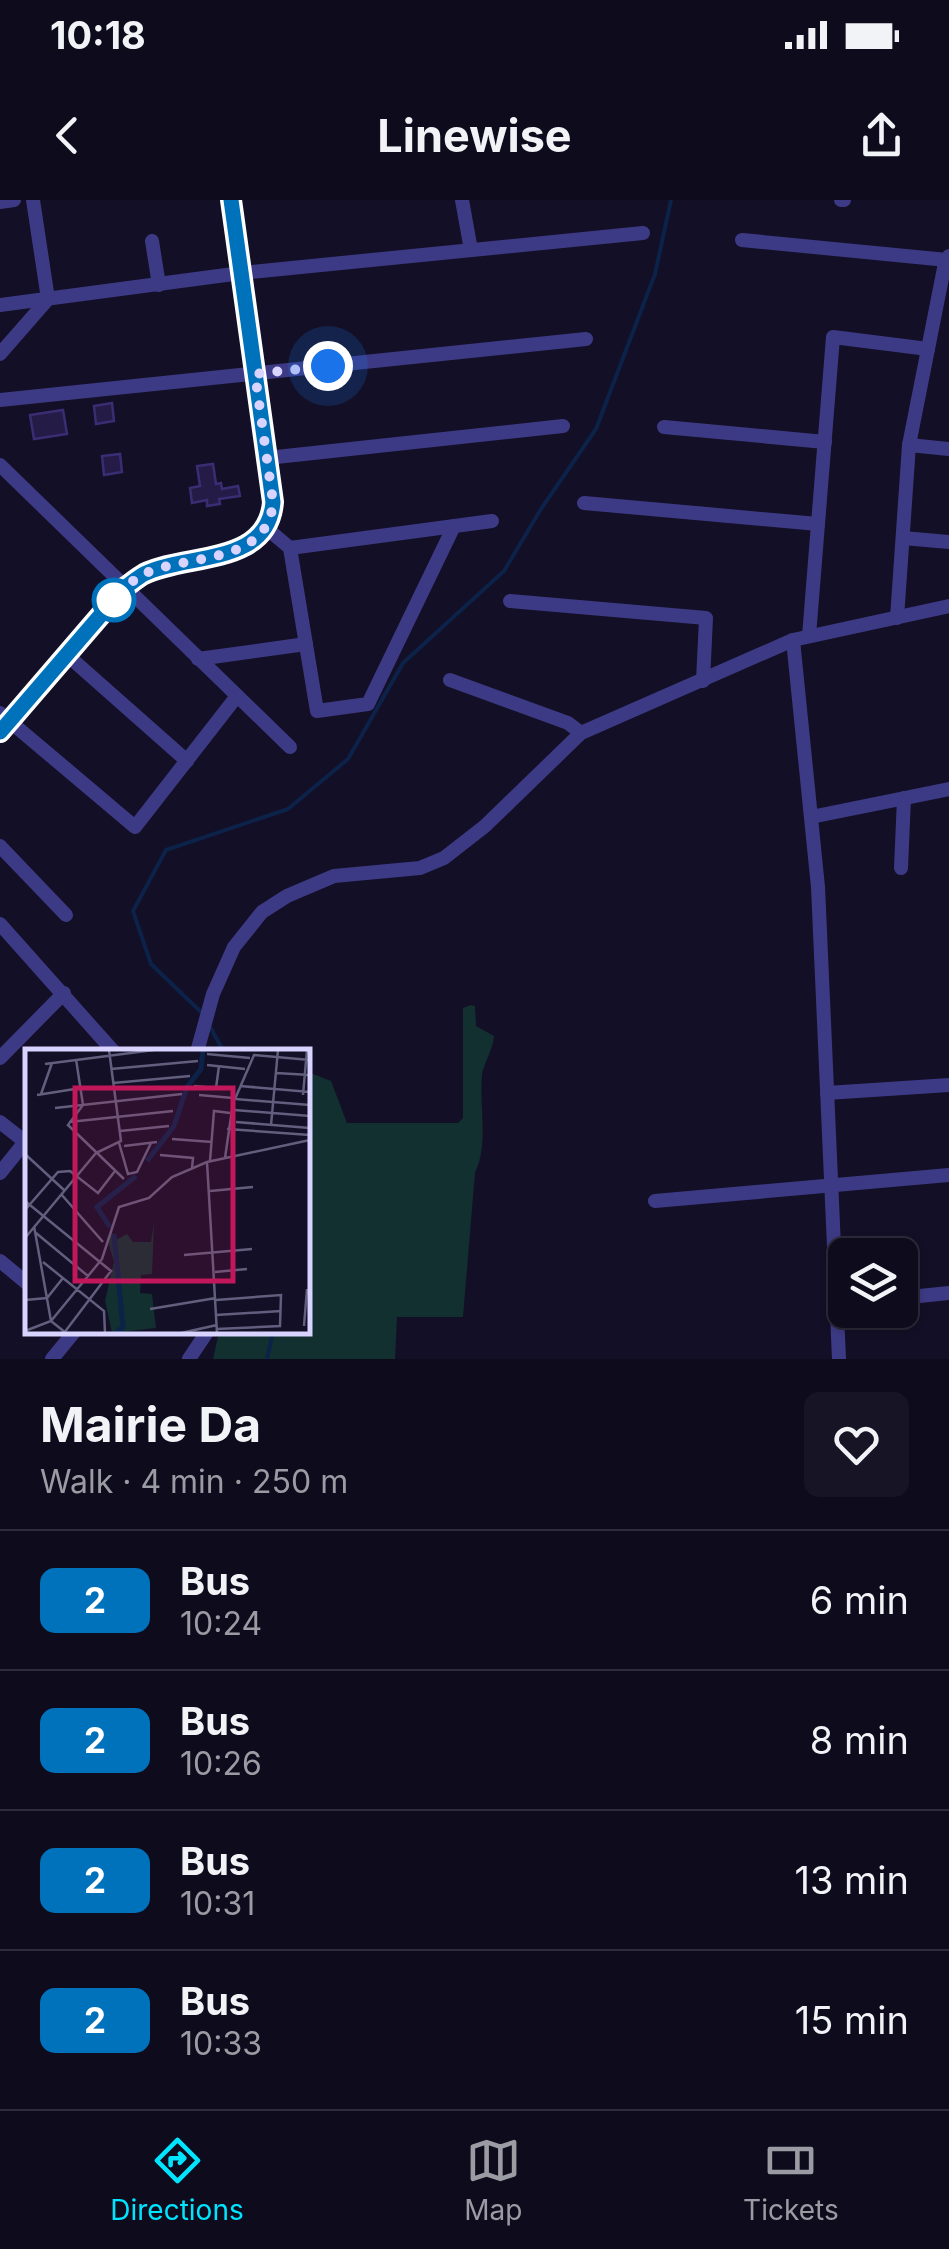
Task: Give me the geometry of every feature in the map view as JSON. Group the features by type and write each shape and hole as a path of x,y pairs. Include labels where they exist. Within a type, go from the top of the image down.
{"street":[{"path":"0,202 14,200"},
{"path":"0,354 48,299 33,200"},
{"path":"230,200 273,502 266,528 242,548 145,574 124,588 4,721 136,827 236,696"},
{"path":"462,200 471,250"},
{"path":"0,305 241,274 643,232"},
{"path":"152,240 159,284"},
{"path":"742,240 948,258 910,445 897,618"},
{"path":"836,1238 801,638 818,524 833,337 928,349"},
{"path":"0,400 586,339"},
{"path":"267,458 563,426"},
{"path":"664,427 825,442"},
{"path":"910,445 949,449"},
{"path":"0,465 290,747"},
{"path":"584,503 818,524"},
{"path":"290,548 492,521"},
{"path":"266,528 290,548 318,711 368,704 454,526"},
{"path":"903,538 949,540"},
{"path":"510,600 706,618 703,680"},
{"path":"197,1049 213,994 234,947 262,912 287,896 334,876 420,868 444,858 485,826 582,734 703,680 801,638 949,606"},
{"path":"198,658 306,644"},
{"path":"66,654 187,760"},
{"path":"450,680 568,723 582,734"},
{"path":"810,817 949,789"},
{"path":"901,868 904,798"},
{"path":"3,855 66,914"},
{"path":"0,924 111,1049"},
{"path":"0,1058 64,993"},
{"path":"826,1093 949,1084"},
{"path":"0,1122 25,1142"},
{"path":"0,1172 25,1144"},
{"path":"655,1201 949,1175"},
{"path":"0,1261 25,1282"},
{"path":"918,1296 949,1293"},
{"path":"839,1359 840,1328"},
{"path":"52,1359 72,1334"},
{"path":"189,1359 206,1334"}],"green space":[{"path":"475,1006 476,1026 494,1036 482,1075 483,1137 475,1173 463,1317 397,1317 395,1359 213,1359 219,1334 310,1334 310,1073 331,1081 347,1123 458,1123 463,1118 463,1008"}],"building":[{"path":"112,403 114,421 96,424 94,406"},
{"path":"63,410 67,434 34,439 30,415"},
{"path":"120,454 122,472 104,475 102,456"},
{"path":"213,464 216,484 221,483 222,489 238,486 240,496 219,499 220,504 207,506 207,500 192,503 190,488 200,486 197,466"}],"waterway":[{"path":"202,1013 151,964 133,911 166,850 288,809 348,759 403,663 504,571 596,429 655,274 671,200"},
{"path":"209,1025 222,1049"},
{"path":"267,1359 273,1334"}],"bus line":[{"name":"2","path":"0,732 124,588 145,574 242,548 266,528 273,502 231,200"}],"route":[{"path":"114,600 105,610 124,588 145,574 242,548 257,538 266,528 273,502 255,374 328,366"}]}
